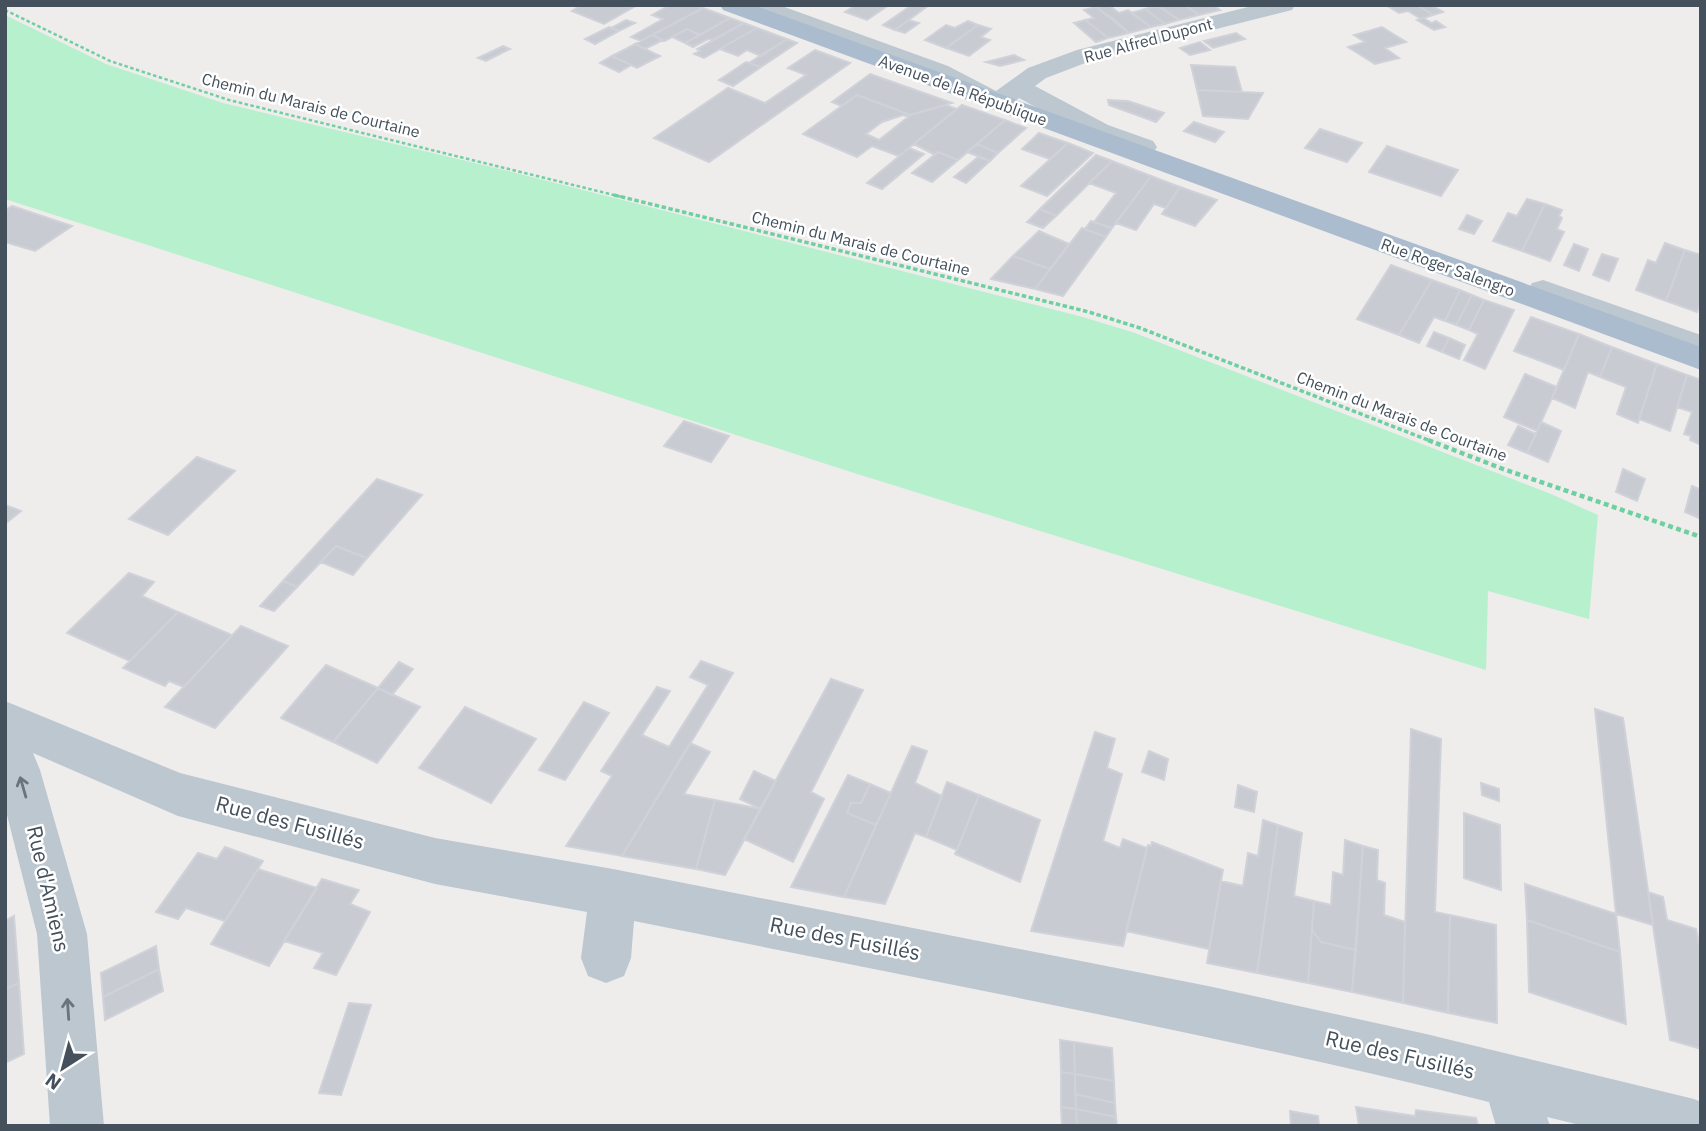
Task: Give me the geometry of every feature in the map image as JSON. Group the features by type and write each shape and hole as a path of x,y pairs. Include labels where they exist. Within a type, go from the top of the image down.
{"main road":[{"name":"Avenue de la République","path":"731,5 1007,94"},
{"name":"Avenue de la République","path":"781,5 1007,94 1204,167"},
{"name":"Rue Roger Salengro","path":"1204,167 1701,334"},
{"name":"Rue Roger Salengro","path":"1204,167 1701,359"}],"street":[{"path":"757,5 1701,347"},
{"name":"Rue Alfred Dupont","path":"1007,94 1037,73 1085,55 1283,5"},
{"name":"Rue des Fusillés","path":"5,721 178,794 435,861 613,893 1208,1012 1516,1103 1695,1126"},
{"name":"Rue d'Amiens","path":"5,741 18,770 62,934 77,1126"},
{"path":"606,958 613,893"}],"path":[{"name":"Chemin du Marais de Courtaine","path":"5,10 110,61 229,100 509,167 1088,312 1140,328 1503,469 1701,537"}],"green space":[{"path":"5,15 106,64 223,103 504,170 1083,317 1135,333 1551,494 1598,515 1589,619 1488,591 1486,670 851,472 5,199"}],"building":[{"path":"581,5 634,7 604,24 572,11"},
{"path":"670,5 694,5 703,8 641,41 631,37 663,19 652,15"},
{"path":"856,5 889,5 867,20 845,12"},
{"path":"912,5 929,5 895,30 883,25"},
{"path":"1109,5 1119,13 1128,10 1151,27 1129,33 1096,7"},
{"path":"1157,5 1185,5 1199,15 1179,20"},
{"path":"1185,5 1213,5 1220,10 1199,15"},
{"path":"1386,5 1417,5 1433,15 1421,19 1408,11 1399,13"},
{"path":"1417,5 1431,5 1443,12 1433,15"},
{"path":"1158,6 1179,20 1165,24 1145,9"},
{"path":"1096,7 1129,33 1108,38 1085,20 1094,18 1084,10"},
{"path":"703,8 730,18 700,35 687,29 665,41 652,35"},
{"path":"1145,9 1165,24 1151,27 1131,13"},
{"path":"730,18 744,23 713,40 708,39 693,47 685,43"},
{"path":"1423,18 1432,23 1436,21 1445,27 1434,30 1417,20"},
{"path":"626,20 635,23 619,31 611,28"},
{"path":"909,20 919,23 905,33 895,30"},
{"path":"1085,20 1108,38 1096,42 1074,23"},
{"path":"968,21 978,25 946,48 925,40 946,25 955,28"},
{"path":"744,23 757,28 704,58 694,54 700,51 697,49"},
{"path":"978,25 991,29 981,37 990,40 969,56 946,48"},
{"path":"609,27 619,31 595,44 585,39"},
{"path":"1382,27 1406,42 1385,48 1399,58 1375,64 1348,47 1365,42 1354,35"},
{"path":"757,28 787,39 761,56 747,50 738,56 720,49"},
{"path":"687,29 700,35 685,43 672,37"},
{"path":"1236,33 1245,39 1213,48 1204,41"},
{"path":"652,35 663,40 645,49 635,44"},
{"path":"787,39 797,43 761,67 749,63"},
{"path":"1200,42 1210,50 1190,55 1180,48"},
{"path":"635,44 660,56 637,68 612,56"},
{"path":"503,46 510,49 486,61 478,58"},
{"path":"815,50 850,63 709,162 654,138 728,88 765,103 806,75 788,68"},
{"path":"1014,55 1024,60 1000,66 986,62"},
{"path":"612,56 631,65 619,72 600,63"},
{"path":"746,62 761,67 733,86 719,80"},
{"path":"1191,65 1235,67 1242,92 1197,90"},
{"path":"870,74 952,103 910,115 857,95 842,106 832,102"},
{"path":"1197,90 1263,93 1248,119 1203,116"},
{"path":"857,95 910,115 946,105 957,109 899,156 872,146 857,157 803,134","holes":["903,115 908,117 879,140 866,134 882,122"]},
{"path":"1108,100 1128,101 1164,113 1156,122 1109,105"},
{"path":"962,105 1005,120 958,160 938,152 935,155 914,144"},
{"path":"1005,120 1026,128 998,153 977,144"},
{"path":"1194,122 1224,132 1215,142 1184,131"},
{"path":"1320,129 1362,143 1347,162 1305,148"},
{"path":"1039,133 1068,143 1050,159 1022,149"},
{"path":"1068,143 1093,153 1047,196 1021,186"},
{"path":"977,144 998,153 990,161 967,152"},
{"path":"1387,146 1458,170 1441,196 1369,172"},
{"path":"909,148 924,154 882,189 867,183"},
{"path":"938,152 958,160 932,182 912,173"},
{"path":"1096,155 1112,161 1056,216 1040,209"},
{"path":"978,157 990,161 966,183 954,177"},
{"path":"1112,161 1151,176 1112,228 1094,222 1116,193 1089,183"},
{"path":"1151,176 1180,187 1166,208 1154,204 1136,230 1116,223"},
{"path":"1180,187 1217,200 1195,226 1162,214"},
{"path":"1527,199 1545,204 1522,251 1493,241 1508,213 1517,216"},
{"path":"1545,204 1562,210 1557,229 1564,232 1550,261 1522,251"},
{"path":"12,206 72,226 35,251 5,242 5,210"},
{"path":"1040,209 1056,216 1043,228 1027,222"},
{"path":"1467,215 1482,221 1474,234 1459,229"},
{"path":"1091,221 1112,228 1106,237 1085,229"},
{"path":"1082,228 1106,237 1063,296 1035,289"},
{"path":"1039,231 1069,244 1050,269 1013,256"},
{"path":"1665,243 1685,250 1666,301 1636,290 1648,260 1656,263"},
{"path":"1574,244 1588,249 1579,271 1564,265"},
{"path":"1685,250 1701,255 1701,301 1697,312 1666,301"},
{"path":"1602,254 1618,259 1609,281 1593,275"},
{"path":"1013,256 1050,269 1035,289 991,279"},
{"path":"1391,265 1432,280 1399,335 1357,319"},
{"path":"1432,280 1460,290 1445,321 1434,317 1419,343 1399,335"},
{"path":"1460,290 1472,295 1456,325 1445,321"},
{"path":"1472,295 1484,300 1469,330 1456,325"},
{"path":"1484,300 1514,310 1485,369 1464,360 1478,334 1469,330"},
{"path":"1531,317 1579,334 1564,370 1514,351"},
{"path":"1434,332 1449,338 1442,352 1427,346"},
{"path":"1579,334 1612,347 1600,377 1588,372 1575,408 1552,398"},
{"path":"1449,338 1465,345 1459,359 1442,352"},
{"path":"1612,347 1657,364 1638,423 1617,414 1626,387 1600,377"},
{"path":"1657,364 1687,375 1670,431 1639,419"},
{"path":"1525,374 1557,387 1537,431 1504,417"},
{"path":"1687,375 1701,380 1701,445 1690,440 1691,436 1684,434 1692,412 1677,407"},
{"path":"684,421 729,436 711,462 664,446"},
{"path":"1541,422 1561,431 1548,462 1527,453"},
{"path":"1518,426 1536,434 1527,453 1508,445"},
{"path":"197,457 235,471 168,535 129,519"},
{"path":"1623,469 1645,479 1637,501 1616,492"},
{"path":"377,479 422,495 367,558 336,546 297,587 283,581"},
{"path":"1692,486 1701,490 1701,519 1685,512"},
{"path":"5,505 21,511 5,524"},
{"path":"336,546 367,558 353,575 321,562"},
{"path":"129,573 154,582 142,596 178,612 130,661 67,633"},
{"path":"283,581 297,587 274,611 260,606"},
{"path":"178,612 232,635 184,687 169,681 165,686 123,668"},
{"path":"241,626 288,646 215,728 165,707"},
{"path":"701,661 733,673 622,856 566,846 612,776 601,771 657,687 670,691 642,735 669,747 708,685 690,677"},
{"path":"399,662 413,669 392,695 378,688"},
{"path":"326,665 378,688 333,742 281,718"},
{"path":"831,679 863,690 811,792 824,799 793,862 744,839"},
{"path":"378,688 420,707 377,763 333,742"},
{"path":"584,702 609,713 565,780 539,770"},
{"path":"465,707 536,739 491,803 419,768"},
{"path":"1595,709 1623,718 1653,925 1616,914"},
{"path":"1411,729 1441,739 1435,912 1450,915 1448,1013 1403,1003"},
{"path":"1095,732 1115,739 1107,768 1122,774 1103,841 1120,848 1123,839 1147,848 1123,946 1031,931"},
{"path":"690,743 710,752 684,794 715,800 696,869 622,856"},
{"path":"912,746 927,751 915,783 942,796 926,837 915,833 885,904 844,897"},
{"path":"1149,751 1168,759 1164,780 1142,772"},
{"path":"754,771 776,781 761,809 740,799"},
{"path":"848,775 870,784 861,803 851,803 847,813 876,825 844,897 791,887"},
{"path":"947,782 979,795 957,850 926,837"},
{"path":"1481,783 1499,789 1499,801 1482,795"},
{"path":"870,784 891,793 876,825 847,813 851,803 861,803"},
{"path":"1238,785 1257,792 1254,812 1235,807"},
{"path":"979,795 1040,820 1020,882 955,854"},
{"path":"715,800 761,809 725,875 696,869"},
{"path":"1464,813 1500,825 1501,890 1464,878"},
{"path":"1263,820 1278,825 1257,973 1207,963 1221,881 1243,886 1248,853 1258,856"},
{"path":"1278,825 1302,833 1294,896 1314,901 1308,983 1257,973"},
{"path":"1345,840 1363,846 1356,950 1321,942 1312,930 1314,901 1331,905 1333,872 1343,875"},
{"path":"1152,842 1223,870 1209,949 1126,931 1148,845 1151,846"},
{"path":"1363,846 1378,850 1377,880 1385,883 1384,915 1405,922 1403,1003 1352,992"},
{"path":"225,847 263,861 225,921 186,908 178,919 156,912 198,853 217,859"},
{"path":"258,869 317,888 269,966 211,944"},
{"path":"322,879 359,890 350,904 370,912 336,975 314,968 323,953 284,941"},
{"path":"1525,884 1616,914 1620,952 1527,920"},
{"path":"1648,892 1663,897 1667,920 1696,929 1701,952 1701,1049 1670,1040"},
{"path":"1450,915 1496,925 1497,1023 1448,1013"},
{"path":"14,916 19,983 5,989 5,921"},
{"path":"1527,920 1620,952 1626,1024 1529,992"},
{"path":"1312,930 1321,942 1356,950 1352,992 1308,983"},
{"path":"156,946 159,969 103,997 101,973"},
{"path":"159,969 163,991 105,1020 103,997"},
{"path":"19,983 24,1054 5,1063 5,989"},
{"path":"349,1003 371,1005 341,1095 319,1093"},
{"path":"1060,1040 1074,1042 1075,1074 1061,1072"},
{"path":"1074,1042 1112,1048 1114,1081 1075,1074"},
{"path":"1061,1072 1075,1074 1076,1109 1061,1107"},
{"path":"1075,1074 1114,1081 1115,1103 1075,1094"},
{"path":"1075,1094 1115,1103 1116,1117 1076,1109"},
{"path":"1061,1107 1076,1109 1077,1126 1062,1126"},
{"path":"1356,1107 1415,1116 1416,1110 1476,1118 1478,1126 1359,1126"},
{"path":"1076,1109 1116,1117 1117,1126 1077,1126"},
{"path":"1290,1111 1318,1116 1319,1126 1291,1126"}]}
